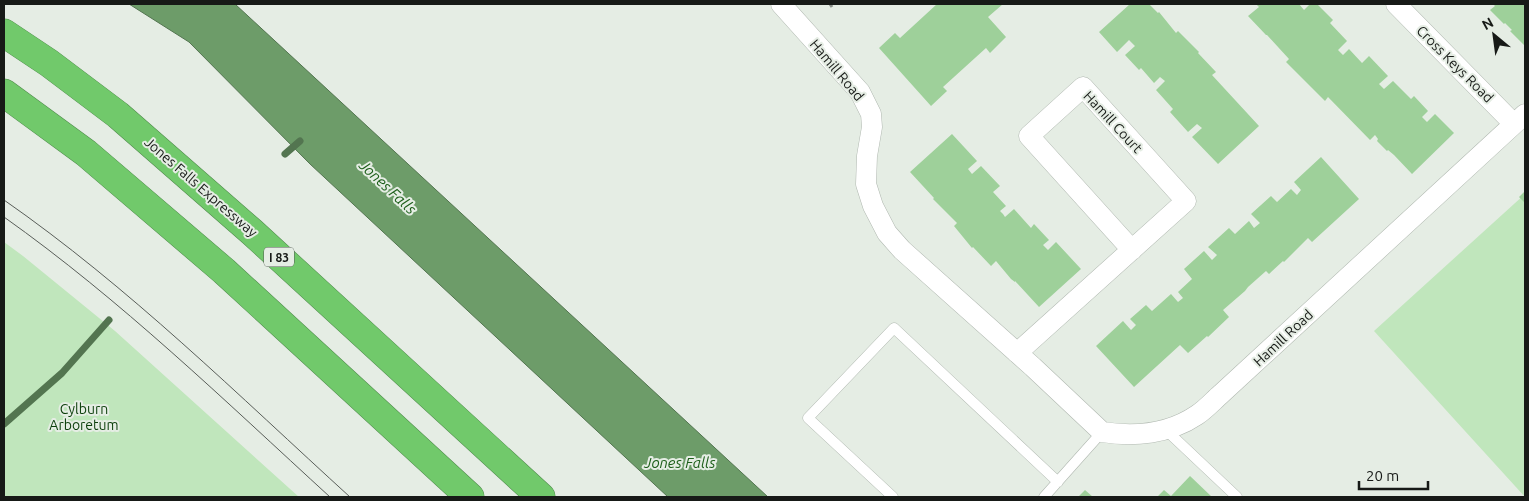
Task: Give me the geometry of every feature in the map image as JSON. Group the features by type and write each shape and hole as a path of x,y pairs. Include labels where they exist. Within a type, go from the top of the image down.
{"highway":[{"name":"Jones Falls Expressway","path":"4,33 49,63 118,115 252,232 540,497"},
{"path":"4,93 86,152 224,271 470,497"}],"street":[{"name":"Hamill Road","path":"781,4 860,92 871,114 872,127 867,156 866,184 873,206 887,233 902,250 1102,432 1131,434 1166,430 1197,416 1520,119"},
{"name":"Cross Keys Road","path":"1396,4 1520,119"},
{"name":"Hamill Court","path":"1083,87 1186,201 1132,250 1029,136 1083,87"},
{"path":"1017,353 1132,250"}],"lane":[{"path":"893,497 808,418 894,328 1058,482"},
{"path":"1166,430 1237,497"},
{"path":"1044,497 1102,432"}],"green space":[{"path":"1525,194 1525,497 1374,331"},
{"name":"Cylburn Arboretum","path":"4,242 115,331 299,497 4,497"}],"water":[{"name":"Jones Falls","path":"129,4 235,4 768,497 668,497 310,164 189,42"}],"building":[{"path":"937,4 1003,4 988,17 1006,37 990,53 986,48 943,87 947,91 931,106 879,48 895,33 900,38"},
{"path":"1130,4 1149,4 1159,12 1176,33 1178,31 1199,52 1216,72 1212,75 1259,126 1218,164 1192,137 1202,128 1197,124 1188,132 1170,112 1173,109 1156,90 1165,81 1160,77 1154,83 1141,68 1139,70 1125,55 1135,46 1129,40 1117,52 1099,32"},
{"path":"1256,4 1299,4 1304,10 1310,4 1317,4 1333,20 1330,23 1347,41 1338,50 1343,55 1349,49 1362,63 1369,56 1388,76 1379,84 1384,89 1393,81 1411,99 1414,96 1428,111 1422,117 1427,122 1435,114 1454,133 1412,174 1377,141 1378,139 1375,135 1370,140 1328,97 1325,101 1286,62 1289,59 1248,16 1259,7"},
{"path":"1493,4 1525,4 1525,46 1510,31 1512,30 1490,10 1495,6"},
{"path":"952,134 977,161 968,169 972,174 981,166 1000,186 993,192 1006,206 1000,211 1005,217 1014,209 1031,228 1034,224 1049,240 1043,245 1048,250 1056,242 1081,269 1039,307 996,261 991,266 972,248 954,226 957,223 910,172"},
{"path":"1321,157 1359,199 1312,242 1308,238 1284,262 1269,274 1266,271 1248,287 1223,310 1229,317 1208,337 1188,353 1180,345 1134,387 1096,346 1123,321 1131,330 1136,325 1130,319 1146,305 1152,311 1171,294 1178,302 1183,298 1178,292 1192,279 1184,269 1204,251 1212,260 1217,255 1208,247 1229,228 1235,234 1249,221 1254,228 1260,223 1251,214 1271,196 1277,202 1291,189 1297,195 1301,190 1294,182"},
{"path":"1525,191 1525,203 1519,197"},
{"path":"1190,476 1212,497 1157,497 1164,490 1171,496"},
{"path":"1085,490 1093,497 1078,497"}],"waterway":[{"path":"285,154 300,141"},
{"path":"4,424 62,373 109,320"}],"tram line":[{"path":"4,200 139,305 350,497"},
{"path":"4,217 131,316 330,497"}]}
